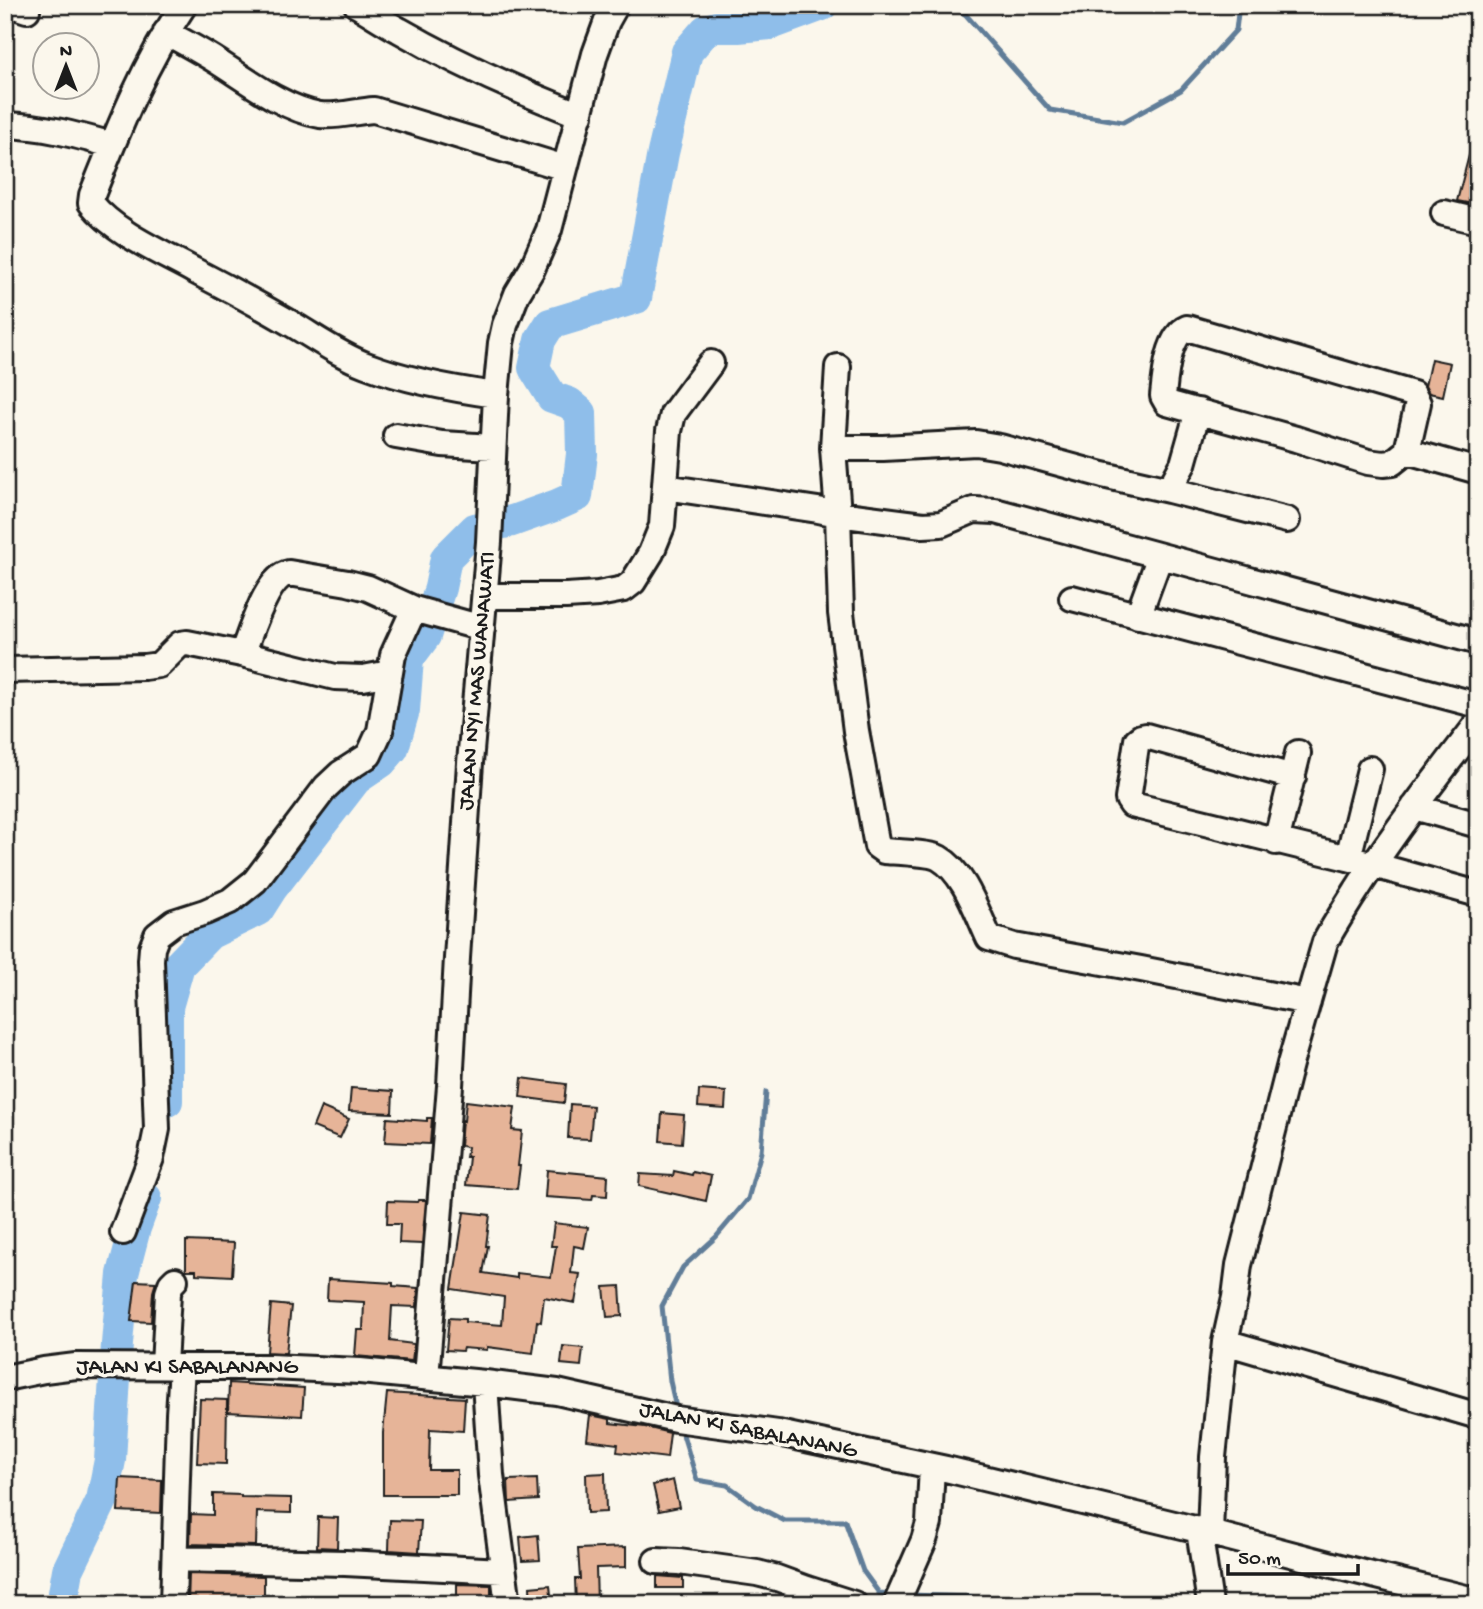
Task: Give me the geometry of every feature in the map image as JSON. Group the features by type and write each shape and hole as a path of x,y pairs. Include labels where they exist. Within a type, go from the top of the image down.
{"street":[{"path":"184,5 142,75 91,203 125,232 292,324 339,353 365,365 405,377 496,395"},
{"path":"357,5 444,54 539,99 580,115"},
{"name":"JALAN NYI MAS WANAWATI","path":"426,1377 450,1086 457,944 489,542 501,343 517,294 532,269 549,230 595,54 616,5"},
{"path":"166,32 266,93 299,108 320,115 374,110 565,168"},
{"path":"5,125 66,132 112,145"},
{"path":"1444,213 1476,214"},
{"path":"1187,328 1413,394 1418,403 1408,451 1392,463 1368,462 1167,403 1163,396 1172,343 1180,331 1187,328"},
{"path":"485,596 598,594 624,589 633,582 655,545 664,507 669,431 673,414 711,363"},
{"path":"838,367 833,448 841,613 856,730 877,846 884,851 938,857 968,891 989,938 1014,946 1308,1002"},
{"path":"1169,490 1184,464 1198,411"},
{"path":"396,436 442,444 493,447"},
{"path":"833,448 976,443 1287,520"},
{"path":"1408,451 1478,471"},
{"path":"664,507 818,510 923,525 941,524 974,510 995,511 1478,642"},
{"path":"1138,616 1160,556"},
{"path":"242,654 268,589 282,574 289,573 348,583 426,612 482,628"},
{"path":"1072,598 1478,705"},
{"path":"123,1233 151,1158 157,1129 151,960 156,935 174,922 230,901 255,881 326,787 341,773 369,755 380,731 393,654 399,640 426,612"},
{"path":"5,670 159,665 180,644 187,643 335,677 363,678 390,673"},
{"path":"1210,1604 1204,1531 1225,1342 1239,1265 1290,1065 1325,942 1414,807 1478,723"},
{"path":"1276,842 1296,765 1146,736 1137,740 1127,796 1130,803 1276,842 1348,858 1478,894"},
{"path":"1348,858 1370,769"},
{"path":"1414,807 1478,825"},
{"path":"173,1604 179,1414 168,1293 175,1280"},
{"path":"1225,1342 1478,1416"},
{"name":"JALAN KI SABALANANG","path":"5,1378 44,1370 114,1365 270,1367 485,1382 557,1392 680,1419 778,1433 932,1467 1204,1531 1478,1601"},
{"path":"485,1382 491,1475 508,1604"},
{"path":"900,1596 929,1523 932,1467"},
{"path":"175,1559 345,1563 503,1571"},
{"path":"656,1561 757,1573 854,1604"}],"building":[{"path":"1473,140 1478,141 1478,185 1473,204 1457,201"},
{"path":"1431,359 1450,363 1443,396 1429,393 1425,386"},
{"path":"522,1078 566,1084 564,1103 520,1097"},
{"path":"351,1088 393,1091 392,1113 349,1111"},
{"path":"699,1090 726,1092 725,1109 698,1107"},
{"path":"466,1101 515,1107 512,1130 522,1131 517,1189 466,1185 468,1147 460,1146"},
{"path":"570,1104 593,1106 590,1139 568,1138"},
{"path":"321,1107 349,1119 340,1138 313,1127"},
{"path":"662,1113 684,1115 682,1143 660,1141"},
{"path":"387,1118 427,1121 427,1118 432,1118 430,1144 385,1142"},
{"path":"547,1170 608,1176 607,1196 593,1195 592,1200 545,1197"},
{"path":"674,1171 711,1176 706,1201 639,1186 640,1174 673,1176"},
{"path":"426,1200 422,1244 399,1243 400,1224 387,1224 388,1201"},
{"path":"464,1212 490,1215 483,1273 517,1278 517,1273 551,1277 556,1246 551,1246 554,1223 588,1227 584,1248 574,1246 571,1273 580,1274 575,1303 544,1297 541,1322 537,1321 533,1353 487,1347 487,1350 446,1350 449,1318 502,1325 504,1297 452,1289"},
{"path":"186,1241 234,1243 232,1276 196,1274 196,1270 186,1270"},
{"path":"328,1279 393,1283 393,1286 418,1288 417,1307 392,1306 390,1341 414,1344 412,1361 355,1356 357,1330 363,1330 364,1302 327,1300"},
{"path":"136,1281 156,1282 151,1322 131,1321"},
{"path":"620,1286 622,1316 607,1317 604,1287"},
{"path":"271,1304 291,1306 286,1353 267,1352"},
{"path":"563,1346 583,1348 581,1366 561,1364"},
{"path":"229,1383 304,1388 302,1416 228,1412"},
{"path":"387,1393 465,1398 463,1431 430,1429 429,1470 457,1470 457,1495 383,1495 383,1433"},
{"path":"200,1399 227,1400 226,1464 197,1463"},
{"path":"590,1415 610,1419 610,1423 670,1433 667,1458 617,1452 618,1444 587,1440"},
{"path":"605,1473 606,1512 587,1513 586,1474"},
{"path":"120,1478 162,1480 161,1513 118,1511"},
{"path":"537,1479 538,1500 509,1502 508,1480"},
{"path":"673,1480 679,1507 659,1511 653,1485"},
{"path":"213,1494 291,1498 291,1513 257,1512 256,1546 190,1544 191,1514 213,1515"},
{"path":"318,1517 338,1518 337,1548 317,1547"},
{"path":"390,1520 421,1521 419,1552 389,1550"},
{"path":"538,1535 540,1560 522,1561 520,1537"},
{"path":"626,1547 626,1567 596,1568 597,1604 576,1604 575,1579 580,1579 578,1549"},
{"path":"189,1574 264,1576 264,1604 188,1604"},
{"path":"657,1576 683,1578 683,1588 657,1588"},
{"path":"457,1584 491,1585 491,1602 457,1604"},
{"path":"550,1585 552,1604 531,1604 530,1587"}],"waterway":[{"path":"167,1101 167,1007 179,965 209,934 258,910 356,779 381,762 393,748 404,710 408,659 425,636 446,558 475,529 512,521 577,496 582,454 581,413 569,403 552,397 534,368 540,340 550,324 636,298 663,153 687,52 706,30 771,24 822,5"},
{"path":"954,5 966,15 1050,110 1123,122 1181,90 1236,30 1239,5"},
{"path":"677,1412 670,1381 662,1306 683,1267 716,1237 748,1199 761,1152 766,1092"},
{"path":"62,1604 68,1570 102,1500 110,1460 123,1274 146,1198"},
{"path":"680,1425 697,1480 727,1485 756,1506 785,1521 845,1521 863,1571 879,1593 894,1594"},
{"path":"908,1595 972,1597 981,1601 981,1604"}]}
